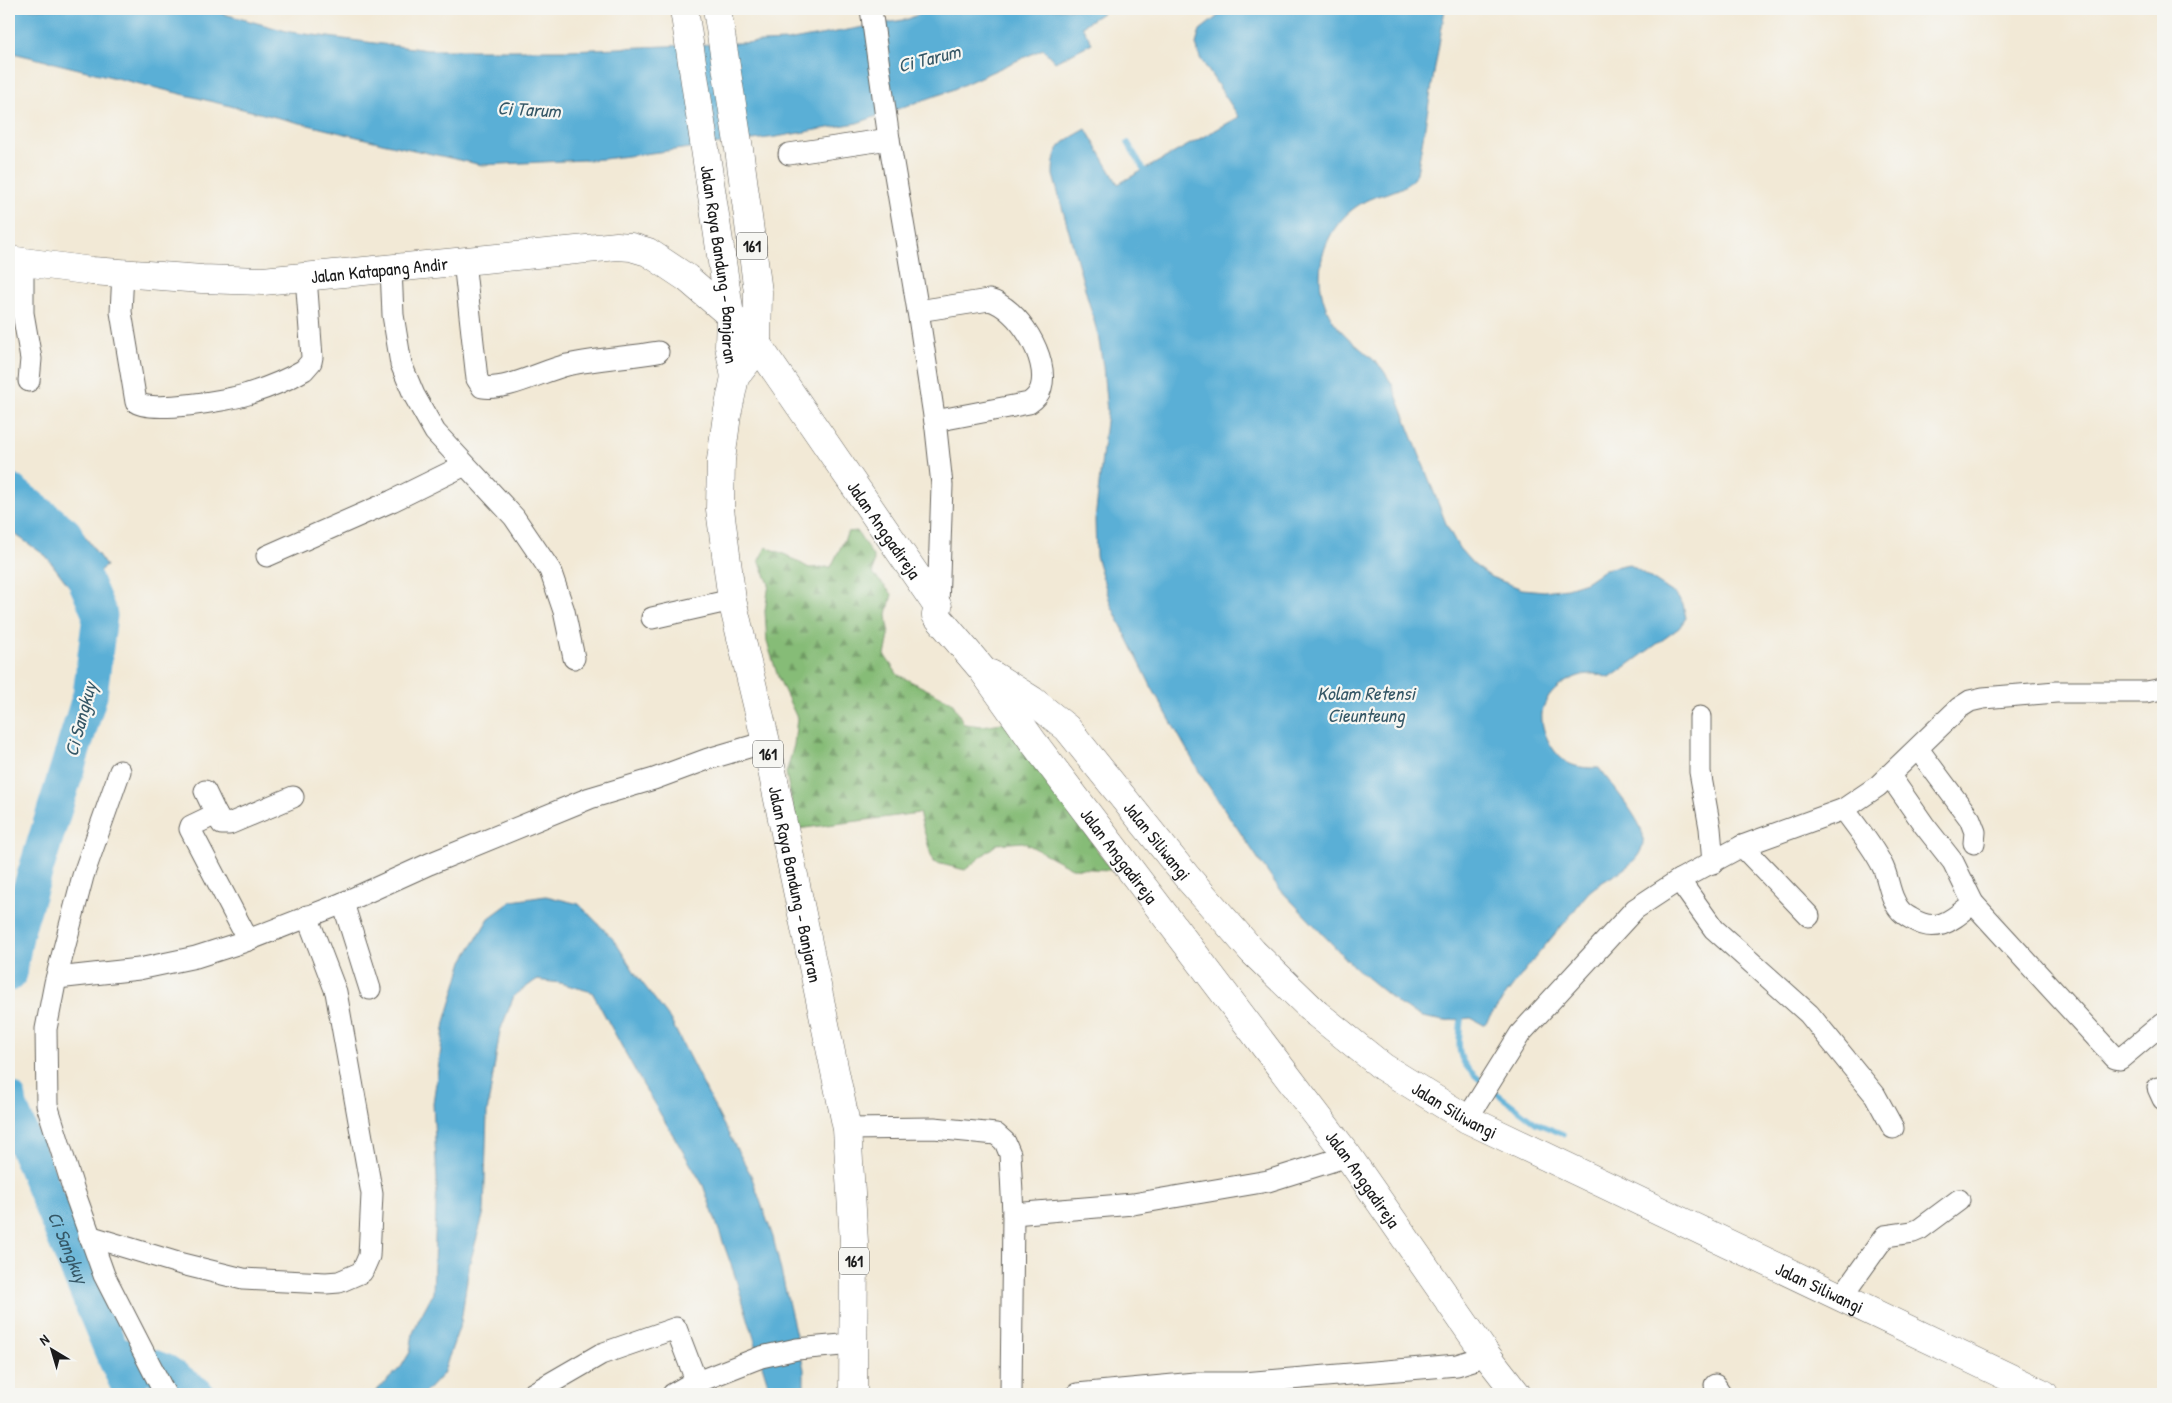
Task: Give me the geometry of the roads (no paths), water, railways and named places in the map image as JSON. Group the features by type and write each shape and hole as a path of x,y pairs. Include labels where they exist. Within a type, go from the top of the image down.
{"main road":[{"name":"Jalan Raya Bandung - Banjaran","path":"684,9 730,315 729,346 735,377 727,415 721,460 720,509 732,600 766,742 847,1129 854,1242 852,1394"},
{"name":"Jalan Raya Bandung - Banjaran","path":"717,9 739,149 758,292 757,344 747,362 735,377"},
{"name":"Jalan Katapang Andir","path":"16,261 122,273 263,281 617,246 631,247 648,252 687,278 730,315"},
{"name":"Jalan Anggadireja","path":"730,315 757,344 938,607 936,615 981,668 1034,743 1348,1156 1485,1353 1517,1394"},
{"name":"Jalan Siliwangi","path":"981,668 1032,700 1067,728 1187,877 1253,952 1317,1014 1383,1067 1466,1119 1840,1299 2044,1394"}],"street":[{"path":"871,9 888,130 935,420 942,485 938,607"},
{"path":"789,154 888,130"},
{"path":"16,261 31,359 29,381"},
{"path":"464,261 477,379 482,387 490,388 518,381 576,363 658,352"},
{"path":"391,268 393,315 401,364 414,395 435,432 514,517 550,570 564,611 574,658"},
{"path":"122,273 121,312 130,376 136,402 140,406 161,407 188,406 247,395 304,370 311,362 312,357 306,277"},
{"path":"918,311 989,300 998,302 1006,307 1034,343 1041,368 1042,388 1037,397 1029,403 935,420"},
{"path":"267,556 392,501 465,464"},
{"path":"652,618 732,600"},
{"path":"1466,1119 1520,1034 1635,909 1679,880 1742,846 1844,809 1890,776 1959,708 1970,701 1983,698 2056,692 2146,692 2163,689"},
{"path":"1700,717 1700,772 1710,828 1713,863"},
{"path":"56,978 139,969 196,957 248,940 343,903 429,864 590,798 766,742"},
{"path":"1918,750 1970,819 1975,832 1974,842"},
{"path":"120,771 83,876 56,978 46,1029 47,1105 89,1236 104,1275 165,1394"},
{"path":"1890,776 1953,862 1973,903 2115,1058 2120,1059 2163,1023"},
{"path":"205,791 222,824 229,824 293,797"},
{"path":"1844,809 1883,866 1893,900 1901,913 1921,925 1936,926 1951,921 1973,903"},
{"path":"216,814 194,823 190,829 248,940"},
{"path":"1742,846 1809,916"},
{"path":"1679,880 1714,929 1808,1014 1875,1095 1893,1128"},
{"path":"343,903 370,990"},
{"path":"89,1236 178,1263 243,1279 326,1283 339,1282 362,1272 369,1256 372,1194 336,992 308,916"},
{"path":"847,1129 934,1128 996,1134 1005,1142 1010,1154 1012,1214 1011,1394"},
{"path":"1012,1214 1142,1203 1268,1181 1348,1156"},
{"path":"1840,1299 1885,1236 1913,1232 1920,1229 1959,1200"},
{"path":"532,1394 601,1354 676,1328 697,1383"},
{"path":"673,1394 761,1357 797,1349 853,1344"},
{"path":"1077,1394 1195,1382 1244,1389 1457,1365 1473,1360 1485,1353"}],"water":[{"name":"Ci Tarum","path":"9,9 206,9 290,32 428,50 570,50 787,41 908,19 931,9 1108,9 1082,26 1092,43 1055,62 1043,49 947,92 857,123 776,137 604,159 482,165 382,143 9,52"},
{"name":"Kolam Retensi Cieunteung","path":"1227,9 1445,9 1417,173 1412,180 1400,189 1362,203 1348,213 1337,226 1322,256 1321,290 1326,306 1339,328 1379,365 1392,384 1447,526 1459,548 1473,564 1491,577 1522,589 1544,591 1567,588 1586,582 1605,569 1629,564 1675,594 1683,604 1686,618 1679,628 1610,678 1597,674 1587,674 1562,684 1544,705 1542,713 1543,727 1557,754 1572,765 1599,768 1636,819 1643,835 1643,846 1639,855 1624,869 1588,893 1484,1025 1471,1018 1443,1021 1422,1017 1400,1005 1353,966 1276,885 1201,775 1152,688 1111,605 1096,556 1095,520 1107,412 1103,366 1098,335 1053,175 1053,165 1060,146 1086,129 1118,184 1239,117 1200,58 1196,44 1200,30"},
{"path":"9,475 51,502 80,529 106,566 72,590 46,556 9,530"},
{"path":"546,896 579,904 614,940 637,976 670,1019 751,1175 773,1237 804,1369 804,1394 771,1394 735,1276 703,1185 643,1085 592,992 560,983 536,980 514,996 500,1031 487,1113 484,1212 469,1266 461,1322 443,1374 424,1394 373,1394 401,1367 410,1352 413,1333 433,1293 437,1180 433,1103 445,1022 463,961 489,918 512,901"}],"waterway":[{"path":"1128,143 1144,170"},
{"name":"Ci Sangkuy","path":"9,490 65,534 100,615 90,695 17,931 9,974"},
{"path":"1461,1019 1460,1055 1468,1068 1484,1083"},
{"path":"1491,1089 1536,1123 1563,1134"},
{"name":"Ci Sangkuy","path":"9,1099 10,1107 112,1352 132,1394"},
{"path":"120,1355 166,1372 197,1394"}]}
